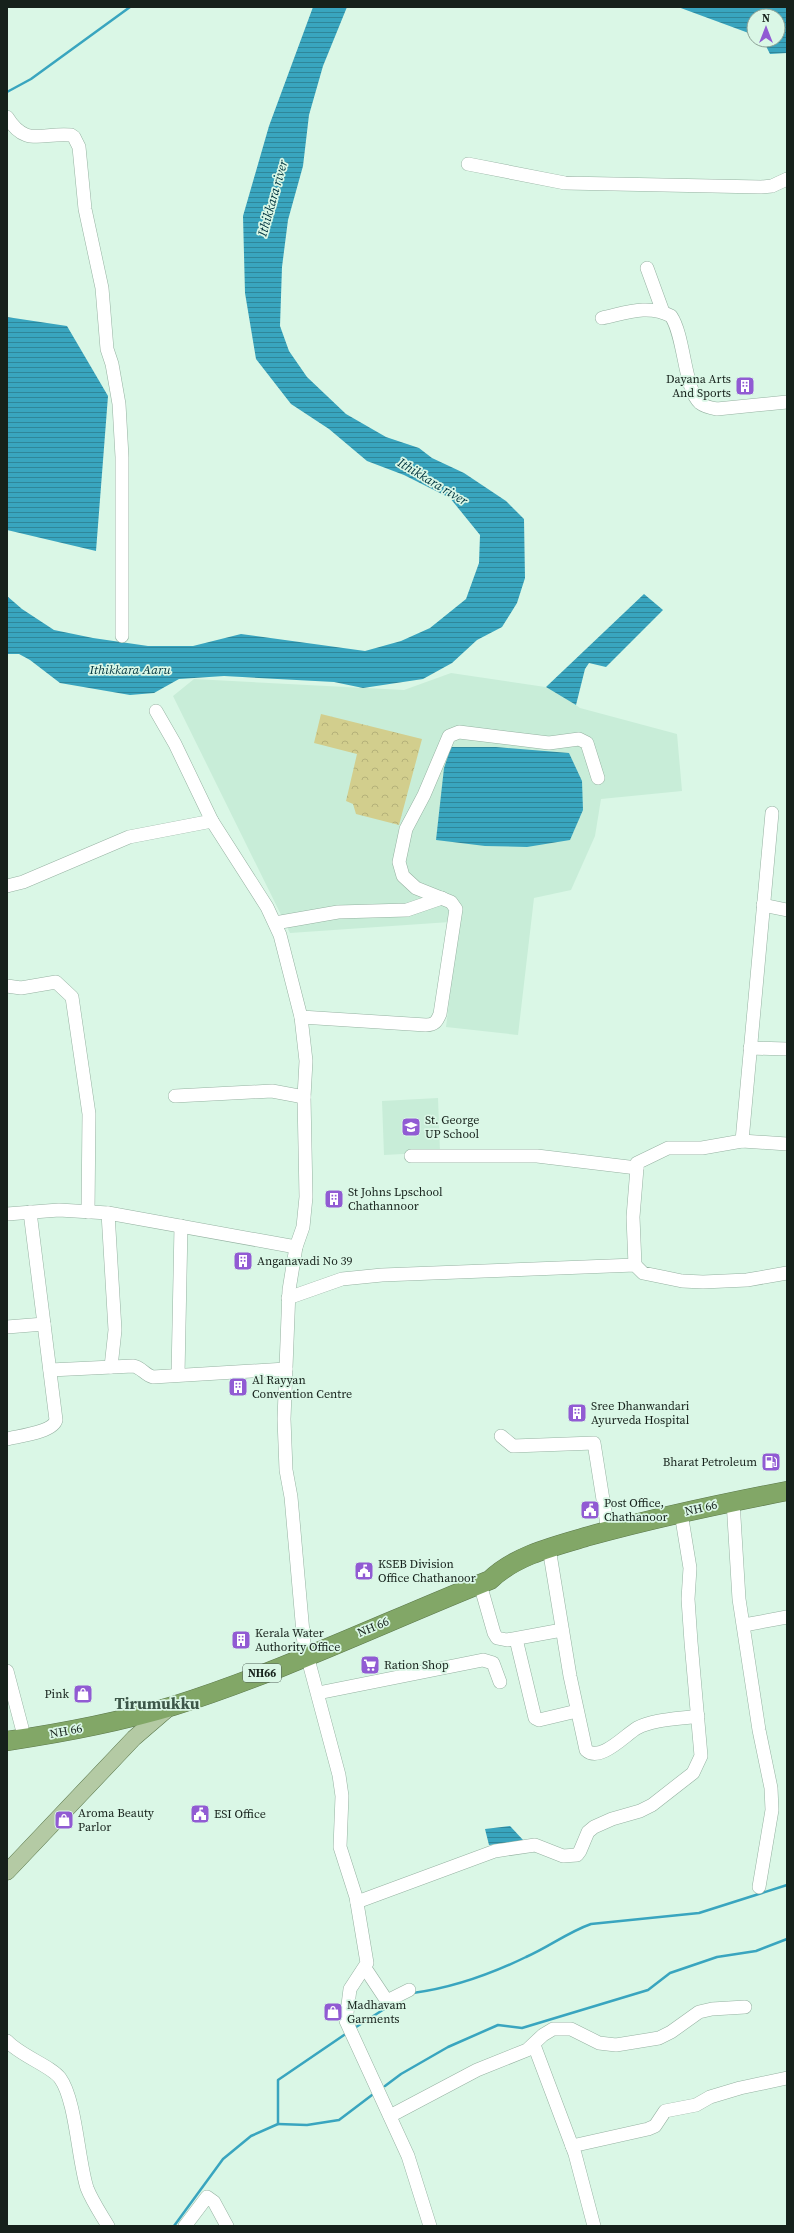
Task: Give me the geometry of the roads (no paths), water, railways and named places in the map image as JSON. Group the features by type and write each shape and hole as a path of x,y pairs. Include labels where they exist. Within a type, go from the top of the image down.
{"highway":[{"name":"NH 66","path":"15,1729 97,1714 196,1687 306,1649 480,1584 490,1580 503,1568 549,1548 680,1513 787,1491"},
{"name":"NH 66","path":"7,1741 76,1729 137,1715 171,1706 223,1688 484,1568 503,1568"}],"main road":[{"path":"7,1872 134,1738 171,1706"},
{"path":"134,1738 137,1715"}],"street":[{"path":"7,117 13,127 22,134 38,137 71,135 74,137 79,147 85,209 102,288 107,350 112,364 119,404 122,456 122,636"},
{"path":"468,164 565,183 761,187 772,186 787,179"},
{"path":"647,268 663,312"},
{"path":"602,318 639,310 653,309 671,316 675,322 693,392 699,402 706,407 717,409 787,402"},
{"path":"156,711 175,744 212,821 250,879 275,923 280,935 301,1017 306,1061 304,1097 306,1197 303,1227 296,1247 288,1298 284,1419 286,1470 291,1497 306,1649 342,1796 340,1847 357,1902 367,1964 350,1989 346,2021 354,2035 408,2156 430,2226"},
{"path":"301,1017 420,1025 434,1024 440,1014 456,913 454,905 442,898 416,888 406,880 401,872 399,862 406,829 424,795 449,736 459,732 550,743 579,739 587,743 598,778"},
{"path":"742,1142 772,813"},
{"path":"7,886 23,882 129,837 212,821"},
{"path":"275,923 338,912 406,910 442,898"},
{"path":"763,905 787,910"},
{"path":"7,986 21,988 56,982 72,997 89,1114 88,1212"},
{"path":"750,1048 787,1049"},
{"path":"175,1096 272,1091 304,1097"},
{"path":"787,1144 742,1142 702,1148 668,1148 637,1163 633,1217 635,1265 643,1273 682,1281 704,1282 748,1280 787,1273"},
{"path":"411,1156 537,1156 637,1168"},
{"path":"7,1214 59,1210 108,1213 296,1247"},
{"path":"7,1439 46,1429 55,1423 50,1370 30,1212"},
{"path":"108,1213 115,1330 111,1367"},
{"path":"178,1375 182,1226"},
{"path":"288,1298 342,1279 382,1275 635,1265"},
{"path":"7,1327 44,1324"},
{"path":"50,1370 137,1367 149,1376 153,1377 286,1369"},
{"path":"501,1436 513,1446 594,1442 608,1531"},
{"path":"733,1501 739,1599 759,1730 771,1788 772,1810 759,1887"},
{"path":"357,1902 495,1851 535,1845 563,1856 577,1855 588,1832 594,1827 612,1819 640,1811 652,1805 693,1772 701,1756 690,1620 690,1568 680,1513"},
{"path":"549,1548 562,1630 586,1750 592,1753 605,1751 620,1742 637,1728 646,1725 698,1716"},
{"path":"480,1584 495,1636 501,1640 562,1630"},
{"path":"744,1624 787,1617"},
{"path":"516,1638 535,1718 539,1720 577,1711"},
{"path":"318,1693 483,1660 493,1663 500,1682"},
{"path":"7,1671 15,1729"},
{"path":"365,1968 387,2001 409,1990"},
{"path":"390,2116 477,2070 520,2054 534,2045 543,2035 553,2029 578,2031 605,2045 659,2038 671,2032 699,2012 712,2008 745,2007"},
{"path":"7,2042 19,2053 56,2074 62,2081 69,2099 88,2189 108,2226"},
{"path":"534,2045 572,2146 594,2226"},
{"path":"572,2146 648,2129 655,2126 665,2111 696,2105 710,2097 740,2088 787,2078"},
{"path":"185,2226 207,2197 214,2202 227,2226"}],"water":[{"name":"Ithikkara Aaru","path":"313,7 347,7 323,66 309,115 303,166 288,220 282,267 280,326 289,351 307,377 346,414 386,437 419,448 432,458 464,473 506,501 524,519 525,578 517,603 502,627 477,640 452,663 423,679 363,688 334,682 224,676 179,679 154,693 130,695 60,683 30,660 19,654 7,654 7,596 22,609 54,630 93,638 148,646 193,646 241,634 365,651 401,641 430,628 466,599 479,563 480,535 450,498 404,475 367,461 329,429 291,404 256,359 245,293 243,216 269,126"},
{"path":"678,7 787,7 787,53 770,54 767,48 786,48 786,8 746,8 746,32"},
{"path":"7,317 67,326 108,396 96,551 7,530"},
{"path":"644,594 663,610 606,667 589,663 585,669 576,705 546,687"},
{"path":"451,747 496,747 569,753 582,781 583,810 570,840 527,847 485,846 436,840 444,768"},
{"path":"510,1826 524,1841 489,1845 485,1829"}],"waterway":[{"path":"7,92 31,79 130,7"},
{"path":"413,1993 442,1988 485,1975 534,1953 574,1931 591,1924 699,1913 787,1885"},
{"path":"385,2086 401,2074 448,2047 498,2025 522,2028 648,1990 670,1973 717,1957 756,1951 787,1939"},
{"path":"353,2029 389,2006"},
{"path":"174,2226 223,2159 251,2136 278,2124 278,2080 347,2033"},
{"path":"278,2124 307,2125 339,2120 372,2095"}],"place":[{"name":"Dayana Arts And Sports","path":"745,386"},
{"name":"St. George UP School","path":"411,1127"},
{"name":"St Johns Lpschool Chathannoor","path":"334,1199"},
{"name":"Anganavadi No 39","path":"243,1261"},
{"name":"Al Rayyan Convention Centre","path":"238,1387"},
{"name":"Sree Dhanwandari Ayurveda Hospital","path":"577,1413"},
{"name":"Bharat Petroleum","path":"771,1462"},
{"name":"Post Office, Chathanoor","path":"590,1510"},
{"name":"KSEB Division Office Chathanoor","path":"364,1571"},
{"name":"Kerala Water Authority Office","path":"241,1640"},
{"name":"Ration Shop","path":"370,1665"},
{"name":"Pink","path":"83,1694"},
{"name":"ESI Office","path":"200,1814"},
{"name":"Aroma Beauty Parlor","path":"64,1820"},
{"name":"Madhavam Garments","path":"333,2012"}],"district":[{"name":"Tirumukku","path":"157,1703"}],"water label":[{"name":"Ithikkara river","path":"272,198"},
{"name":"Ithikkara river","path":"433,481"}]}
